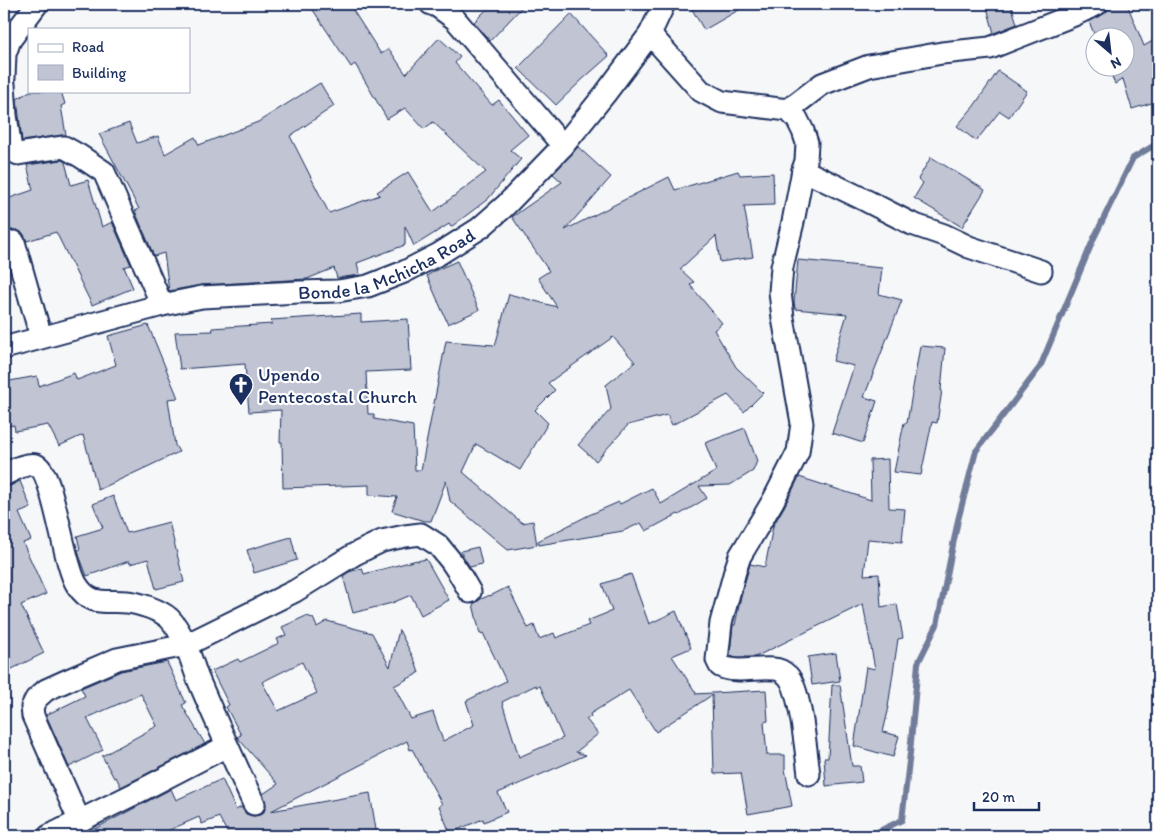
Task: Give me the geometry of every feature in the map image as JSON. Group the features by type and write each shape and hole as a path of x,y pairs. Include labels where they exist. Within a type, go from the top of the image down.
{"street":[{"path":"4,78 5,54 10,40 37,4"},
{"path":"431,4 438,6 455,19 563,146"},
{"name":"Bonde la Mchicha Road","path":"4,348 202,297 338,291 368,286 404,272 439,254 480,228 505,206 563,146 650,34 664,4"},
{"path":"788,110 822,84 869,66 942,53 990,48 1097,4"},
{"path":"650,34 701,91 722,102 788,110 797,119 804,131 807,143 806,161 782,267 780,292 802,423 798,452 773,501 740,556 721,623 717,660 720,666 727,669 764,668 778,670 788,676 794,687 800,708 809,774"},
{"path":"4,84 11,150 18,154 64,148 104,172 162,306"},
{"path":"803,170 859,196 912,224 944,235 969,247 1041,272"},
{"path":"14,242 41,337"},
{"path":"4,475 26,465 35,465 41,469 48,483 68,564 76,584 84,595 97,601 129,602 156,610 169,619 186,645 198,679 254,804"},
{"path":"80,822 32,716 32,707 36,699 46,690 117,659 186,645 295,592 355,554 382,541 421,534 438,545 459,573 470,592"},
{"path":"49,836 227,746"}],"building":[{"path":"309,4 349,4 381,54 389,49 406,74 439,38 460,57 455,63 492,105 499,100 528,135 510,150 521,159 488,199 451,227 449,224 414,246 405,226 405,245 357,263 360,275 337,278 334,268 307,279 201,285 169,291 164,253 154,256 135,211 139,209 99,134 129,123 137,143 158,136 165,154 195,137 199,145 258,122 320,83 334,106 290,136 329,213 380,195 377,192 408,172 433,212 486,172 433,122 424,129 405,108 387,119 355,64 351,67"},
{"path":"492,4 525,4 490,41 474,22"},
{"path":"689,4 749,4 704,30"},
{"path":"986,4 1011,4 1017,24 994,33"},
{"path":"1109,4 1127,4 1144,46 1158,38 1158,101 1132,109 1123,79 1115,84 1112,78 1134,78 1134,28 1092,28 1089,22 1107,11"},
{"path":"571,14 609,56 556,105 518,68"},
{"path":"998,71 1027,91 1009,117 1000,111 976,141 957,126 974,106"},
{"path":"28,92 61,92 65,104 61,106 66,135 22,141 17,99"},
{"path":"578,147 611,177 565,230 669,177 675,190 738,171 740,175 773,173 774,205 744,206 753,257 720,262 716,236 680,269 694,282 690,285 722,323 714,330 736,367 763,393 744,412 728,395 672,425 667,415 628,425 596,461 578,445 611,409 606,385 635,362 613,337 548,383 555,390 535,410 548,423 520,470 476,444 463,472 522,523 533,521 537,545 508,550 450,501 446,481 431,521 424,521 392,511 397,497 369,495 369,485 283,488 282,442 280,442 281,410 249,412 245,364 180,369 175,332 213,331 212,328 272,324 271,320 361,314 361,322 408,319 411,370 366,372 368,414 374,414 374,419 413,426 415,470 421,470 446,341 495,346 509,294 557,307 538,278 549,271 512,217 562,182 553,174"},
{"path":"931,157 985,190 962,227 914,198 923,183 918,179"},
{"path":"62,160 65,162 71,185 88,180 102,227 112,222 131,265 124,267 133,288 92,305 56,232 27,241 23,233 17,230 10,230 4,235 4,200 33,190 27,165"},
{"path":"798,260 882,268 879,294 902,300 864,397 877,401 863,443 832,433 854,366 833,361 847,314 795,309"},
{"path":"457,261 479,310 448,324 427,276"},
{"path":"148,325 178,398 168,399 175,445 179,452 98,490 83,435 59,446 48,425 15,431 14,425 4,427 4,382 37,376 39,386 74,373 77,380 116,365 108,336"},
{"path":"920,346 945,348 937,423 932,422 921,475 894,472 904,423 907,423"},
{"path":"745,428 757,461 753,471 730,485 699,486 707,498 679,515 646,531 641,523 623,531 539,545 538,541 589,515 619,502 620,504 652,488 661,504 716,471 705,443"},
{"path":"888,459 889,508 905,509 902,542 868,539 864,575 879,574 881,607 897,604 903,638 898,639 889,707 883,732 899,736 893,757 854,746 866,667 875,669 863,604 755,657 730,656 733,625 735,625 750,564 765,567 773,526 799,477 871,500 870,460"},
{"path":"20,481 31,508 19,513 31,540 23,543 46,594 21,605 44,653 10,670 4,657 4,487"},
{"path":"113,496 127,533 169,522 184,582 156,589 148,559 130,564 129,561 87,576 79,555 78,550 80,549 77,536 103,528 93,504"},
{"path":"291,537 297,560 254,573 247,550"},
{"path":"478,547 482,564 470,567 461,551"},
{"path":"426,559 449,600 421,615 411,595 392,603 353,613 343,576 362,568 364,574"},
{"path":"631,574 649,624 676,611 691,648 672,656 695,694 766,690 768,721 764,722 767,755 785,755 785,769 792,806 748,814 741,773 714,774 712,695 656,732 629,690 590,714 591,717 586,719 598,734 576,752 586,755 498,793 507,812 484,822 483,819 450,833 439,806 442,804 412,749 410,750 407,741 271,811 370,793 377,836 229,836 219,817 202,824 199,817 156,836 81,836 171,789 176,800 222,779 236,810 241,807 246,814 253,816 264,812 266,805 263,794 278,784 237,737 241,735 226,707 229,705 212,671 238,659 240,662 279,643 277,639 286,635 282,627 306,616 313,618 317,627 327,621 372,633 390,667 399,630 419,673 394,686 411,719 433,712 443,741 474,725 466,701 506,681 483,633 480,634 473,604 508,587 528,628 534,625 539,639 554,633 556,638 589,625 587,621 612,611 602,584","holes":["302,662 317,693 278,711 262,682","536,685 536,687 540,686 563,738 519,757 502,702"]},
{"path":"836,653 840,681 812,685 808,657"},
{"path":"167,662 186,703 182,705 205,744 121,787 102,756 157,726 141,694 87,718 103,750 69,767 46,715 85,696 81,688 121,671"},
{"path":"832,685 840,685 852,766 860,766 862,782 826,786 824,758 828,758"}],"waterway":[{"path":"869,836 902,820 918,663 937,625 958,520 976,451 1040,367 1094,238 1133,158 1158,143"}],"place":[{"name":"Upendo Pentecostal Church","path":"241,406"}]}
